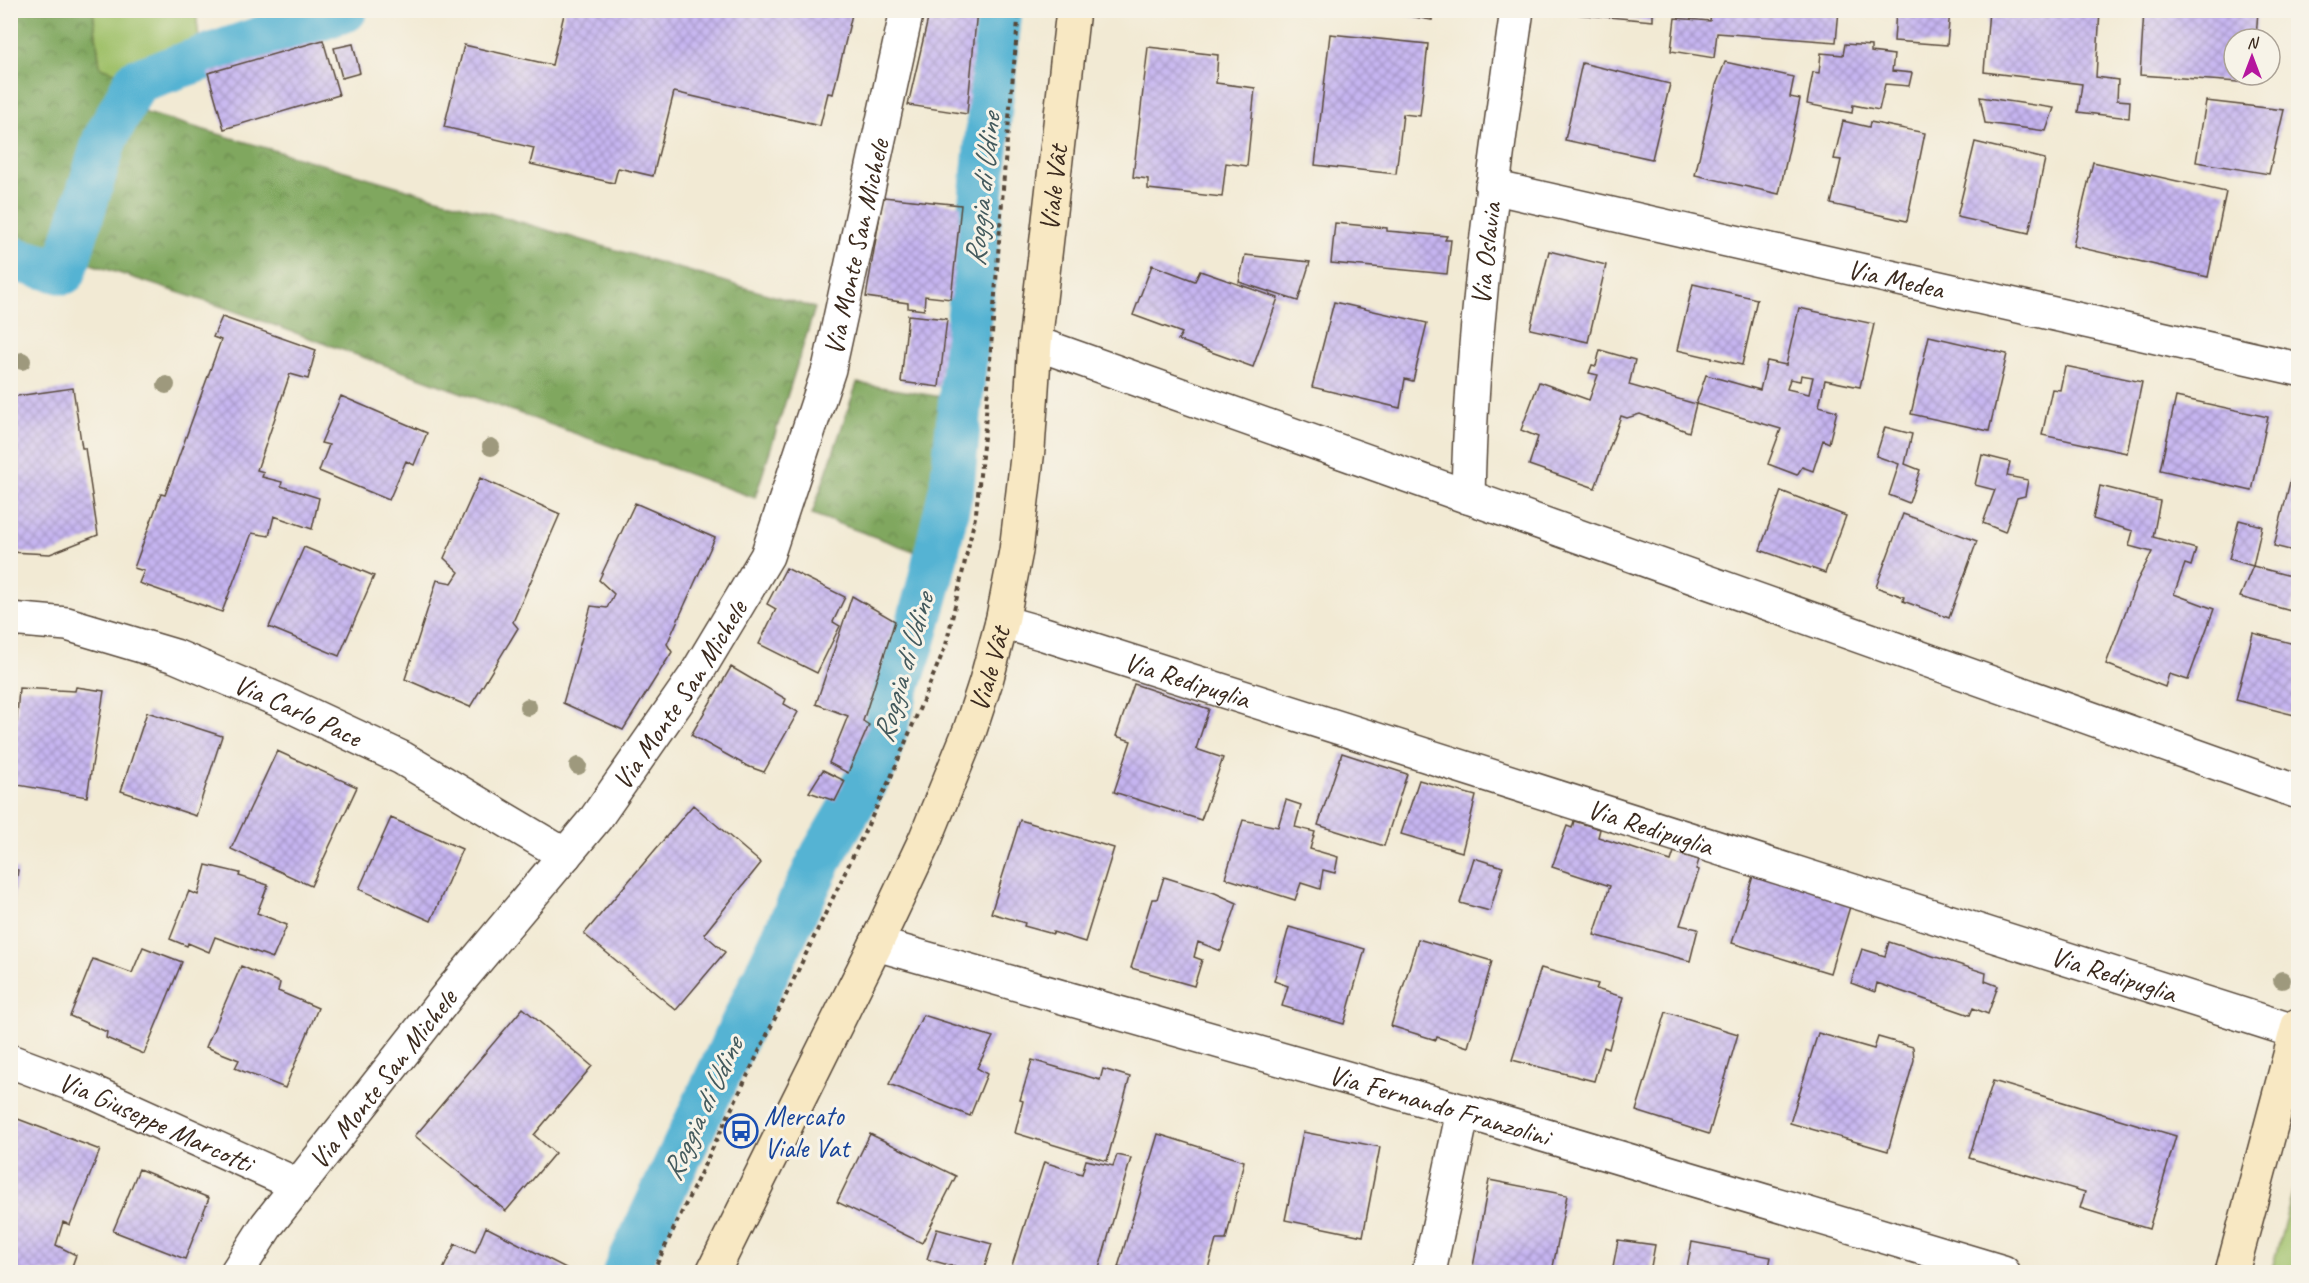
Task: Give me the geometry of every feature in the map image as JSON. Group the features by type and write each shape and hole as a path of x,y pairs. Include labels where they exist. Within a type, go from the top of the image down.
{"main road":[{"name":"Viale Vât","path":"713,1272 876,944 925,840 970,730 1002,622 1016,551 1028,449 1035,343 1073,10"},
{"path":"2232,1272 2298,1029"}],"street":[{"name":"Via Monte San Michele","path":"237,1272 267,1225 456,985 596,818 695,676 767,556 829,369 907,10"},
{"name":"Via Oslavia","path":"1468,497 1469,433 1492,187 1517,10"},
{"name":"Via Medea","path":"1492,187 2298,369"},
{"path":"1035,343 2298,792"},
{"name":"Via Carlo Pace","path":"10,619 68,624 175,656 276,699 402,758 565,855"},
{"name":"Via Redipuglia","path":"1002,622 2298,1029"},
{"name":"Via Fernando Franzolini","path":"876,944 1463,1111 2003,1272"},
{"name":"Via Giuseppe Marcotti","path":"10,1061 90,1091 298,1185"},
{"path":"1429,1272 1463,1111"}],"path":[{"path":"653,1272 891,777 946,645 976,513 986,427 1005,162 1019,10"}],"green space":[{"path":"11,10 93,11 100,67 126,76 112,103 815,308 755,498 223,307 11,238"},
{"path":"93,11 196,11 200,50 126,76 100,67"},
{"path":"857,383 948,398 922,554 812,514"},
{"path":"2298,1172 2298,1272 2271,1272"}],"building":[{"path":"565,10 853,10 833,94 828,93 820,126 674,92 653,176 618,168 614,183 530,164 534,148 444,127 464,45 552,65"},
{"path":"930,10 977,10 967,114 908,105"},
{"path":"1404,10 1433,10 1432,20 1403,15"},
{"path":"1565,10 1653,10 1653,21 1564,13"},
{"path":"1711,10 1839,10 1836,42 1717,33 1714,58 1671,51 1675,18 1710,21"},
{"path":"1896,10 1950,10 1947,45 1894,41"},
{"path":"1989,10 2100,10 2096,77 2118,80 2117,100 2130,101 2129,118 2078,112 2082,84 1984,72"},
{"path":"2144,10 2258,10 2257,27 2222,27 2222,81 2140,75"},
{"path":"1330,34 1428,44 1420,116 1403,114 1396,174 1315,165"},
{"path":"323,40 339,95 224,129 208,73"},
{"path":"353,44 360,73 342,78 334,48"},
{"path":"1845,44 1871,46 1871,52 1894,55 1892,71 1912,73 1909,86 1885,84 1879,110 1853,105 1852,113 1807,104 1813,72 1819,73 1821,53 1843,55"},
{"path":"1148,47 1218,55 1216,83 1255,88 1247,166 1226,163 1222,197 1148,189 1148,179 1133,177"},
{"path":"1725,62 1794,77 1790,97 1800,99 1779,194 1695,175 1716,85"},
{"path":"1582,63 1670,84 1652,159 1565,140"},
{"path":"1980,97 2054,108 2046,131 1985,123"},
{"path":"2206,101 2284,110 2269,174 2196,162"},
{"path":"1843,121 1869,127 1870,122 1925,133 1907,221 1831,204 1841,160 1834,159"},
{"path":"1975,142 2045,159 2029,233 1957,217"},
{"path":"2093,162 2226,192 2208,277 2073,246"},
{"path":"883,197 961,205 951,299 925,296 924,310 908,308 908,303 866,297"},
{"path":"1335,223 1387,228 1387,231 1447,236 1445,240 1451,240 1447,274 1331,263"},
{"path":"1549,251 1606,265 1588,342 1530,329"},
{"path":"1245,255 1310,262 1298,301 1239,282"},
{"path":"1152,265 1195,281 1200,271 1278,298 1253,367 1178,340 1182,333 1133,315"},
{"path":"1693,284 1757,299 1742,365 1677,350"},
{"path":"1334,302 1427,323 1413,381 1405,379 1400,408 1312,387"},
{"path":"1799,308 1874,324 1860,387 1825,380 1819,406 1837,411 1829,443 1823,440 1813,471 1802,467 1797,475 1768,464 1781,429 1696,404 1706,375 1760,390 1767,361 1786,365","holes":["1801,375 1813,377 1809,394 1787,389 1790,379 1800,381"]},
{"path":"908,315 947,319 939,387 901,382"},
{"path":"222,317 316,350 308,379 290,374 257,470 264,472 262,477 282,482 281,486 319,498 312,529 274,516 269,536 252,533 222,612 139,583 144,571 134,568 161,494 165,495 221,340 213,337"},
{"path":"1929,336 2007,354 1989,431 1911,414"},
{"path":"1600,350 1635,360 1629,385 1696,404 1689,432 1640,414 1627,418 1621,416 1595,488 1529,465 1538,437 1521,430 1539,382 1589,400 1598,375 1589,373 1592,365 1596,366"},
{"path":"2065,366 2142,382 2127,453 2042,435 2052,389 2060,390"},
{"path":"73,388 98,535 50,554 10,552 10,397"},
{"path":"341,396 427,433 414,465 406,461 389,500 319,471 329,445 321,443"},
{"path":"2176,397 2268,417 2252,491 2160,470"},
{"path":"1885,427 1912,434 1905,464 1920,470 1909,503 1889,495 1899,464 1876,456"},
{"path":"2298,450 2298,552 2274,546"},
{"path":"1982,455 2010,462 2007,476 2028,480 2025,496 2017,498 2005,532 1983,523 1995,490 1975,485"},
{"path":"480,478 560,514 513,622 518,628 470,707 405,679 437,580 452,583 459,572 444,558"},
{"path":"2100,486 2160,501 2153,537 2196,549 2191,566 2185,564 2174,594 2214,609 2188,680 2169,674 2165,687 2106,664 2137,581 2152,552 2129,546 2133,531 2093,519"},
{"path":"1781,491 1846,516 1825,573 1760,550"},
{"path":"635,503 715,538 667,644 672,652 623,730 563,703 591,606 607,608 614,594 599,580"},
{"path":"1903,514 1977,541 1949,618 1903,601 1904,597 1876,587"},
{"path":"2239,520 2262,526 2253,566 2229,559"},
{"path":"304,547 374,576 339,656 269,627"},
{"path":"2253,566 2298,578 2291,611 2240,597"},
{"path":"786,568 845,597 833,622 840,626 817,673 759,644 776,609 767,604"},
{"path":"852,596 895,621 863,721 869,725 848,773 829,763 848,716 816,704"},
{"path":"2253,633 2298,645 2298,716 2236,700"},
{"path":"731,667 786,699 784,704 798,712 764,772 747,766 691,735"},
{"path":"1134,684 1209,709 1196,749 1223,758 1201,820 1114,792 1131,741 1116,736"},
{"path":"76,687 104,691 87,797 12,784 19,688 75,691"},
{"path":"147,712 222,736 196,816 121,791"},
{"path":"277,751 357,787 311,886 231,849"},
{"path":"1342,753 1407,774 1384,846 1318,825"},
{"path":"823,770 845,781 835,801 809,792"},
{"path":"1419,780 1476,796 1462,852 1401,834"},
{"path":"1286,800 1301,805 1295,827 1315,832 1310,849 1338,857 1335,873 1323,870 1320,889 1301,883 1295,900 1225,878 1243,820 1278,827"},
{"path":"693,805 761,863 704,934 725,952 676,1010 584,934"},
{"path":"391,818 462,849 431,921 359,889"},
{"path":"1020,820 1114,848 1085,942 1024,926 1025,923 991,913"},
{"path":"1574,821 1600,829 1598,837 1671,861 1674,852 1699,860 1696,869 1699,870 1680,925 1698,929 1690,961 1594,935 1610,886 1552,867 1567,826 1572,828"},
{"path":"1474,858 1503,867 1490,911 1460,903"},
{"path":"206,865 240,873 239,876 268,885 257,913 287,925 273,958 215,937 209,952 188,943 187,946 170,939 189,891 198,895"},
{"path":"10,868 18,870 12,905 10,905"},
{"path":"1755,870 1852,900 1830,973 1732,943"},
{"path":"1164,877 1215,893 1237,903 1221,951 1198,942 1194,957 1202,960 1194,986 1131,968 1152,899 1157,899"},
{"path":"1289,927 1365,949 1344,1024 1282,1006 1288,986 1274,981"},
{"path":"1418,939 1492,961 1468,1047 1391,1026"},
{"path":"1889,942 1986,973 1985,981 1998,986 1988,1014 1973,1008 1970,1015 1877,983 1875,992 1851,983 1862,949 1885,956"},
{"path":"143,947 182,962 144,1054 106,1038 107,1032 70,1016 93,959 132,973"},
{"path":"241,966 280,983 278,991 318,1008 285,1088 235,1068 239,1060 206,1047"},
{"path":"1541,968 1598,984 1596,989 1623,997 1609,1049 1604,1047 1594,1081 1512,1060"},
{"path":"523,1008 592,1066 534,1135 555,1153 506,1211 415,1136"},
{"path":"1666,1012 1738,1034 1709,1134 1636,1111"},
{"path":"923,1015 993,1037 977,1068 987,1074 970,1116 889,1084"},
{"path":"1818,1033 1874,1049 1878,1037 1913,1047 1914,1060 1888,1151 1790,1123"},
{"path":"1032,1060 1100,1080 1103,1069 1130,1077 1107,1161 1015,1133 1023,1101 1020,1100"},
{"path":"1993,1081 2176,1136 2149,1229 2080,1208 2085,1192 1969,1158"},
{"path":"10,1116 100,1150 70,1225 63,1222 56,1245 76,1255 70,1272 10,1272"},
{"path":"1303,1132 1380,1147 1363,1236 1285,1220"},
{"path":"870,1134 956,1176 922,1243 837,1202"},
{"path":"1158,1134 1244,1161 1226,1240 1216,1240 1207,1272 1136,1272 1118,1267"},
{"path":"1117,1155 1131,1158 1098,1272 1010,1272 1044,1162 1082,1174 1086,1160 1113,1166"},
{"path":"139,1169 209,1198 185,1259 113,1231"},
{"path":"1489,1180 1567,1195 1552,1272 1472,1272"},
{"path":"486,1227 566,1268 563,1272 442,1272 455,1244 475,1253"},
{"path":"937,1229 992,1244 983,1272 973,1272 927,1259"},
{"path":"1618,1240 1655,1245 1650,1272 1612,1272"},
{"path":"1692,1242 1771,1257 1768,1272 1686,1272"}],"waterway":[{"path":"10,258 64,272 105,139 136,81 345,10"},
{"name":"Roggia di Udine","path":"625,1272 823,854 874,767 913,643 952,486 1000,10"}],"place":[{"name":"Mercato Viale Vat","path":"741,1131"}]}
